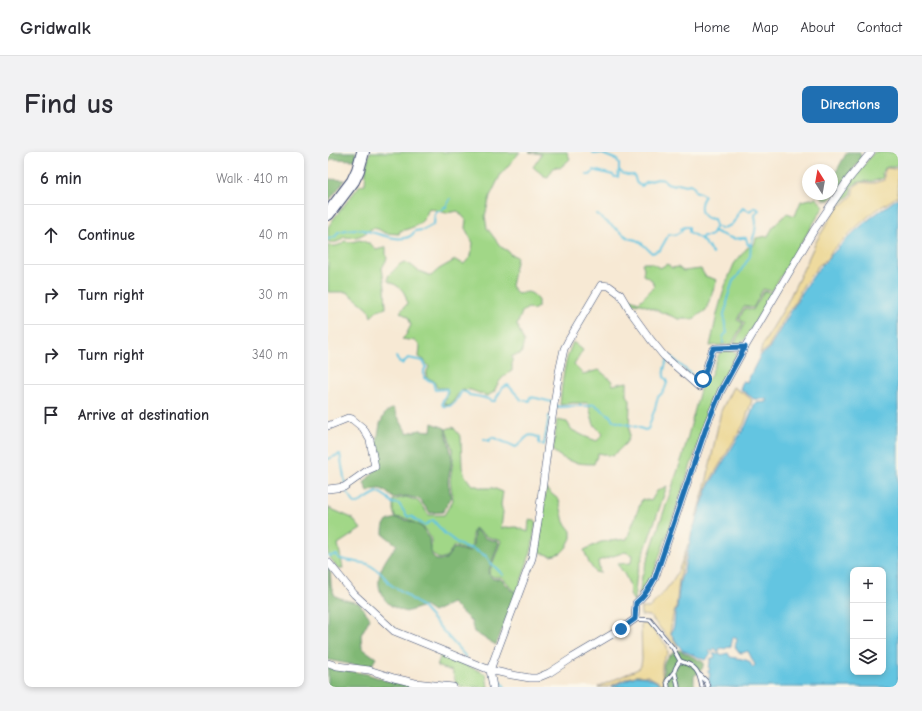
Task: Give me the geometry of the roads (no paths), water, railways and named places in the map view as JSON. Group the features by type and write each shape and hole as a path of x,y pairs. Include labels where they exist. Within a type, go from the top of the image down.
{"highway":[{"path":"328,214 353,181 363,152"}],"street":[{"path":"328,562 354,594 394,631 490,670 512,675 537,678 549,674 635,619 636,603 645,594 655,578 708,422 721,391 745,347 814,230 848,180 871,152"},
{"path":"493,687 490,670 532,558 557,385 564,349 601,285 609,286 620,294 630,311 664,356 699,387 714,348 745,347"},
{"path":"328,426 348,418 352,419 363,428 370,440 374,467 344,487 328,489"},
{"path":"328,663 337,666 369,670 416,684 453,687"}],"lane":[{"path":"635,619 650,620 673,648 680,661 687,663 694,668 706,680 708,687"},
{"path":"668,687 667,681 680,661"},
{"path":"674,672 678,687"},
{"path":"699,674 702,687"}],"water":[{"path":"898,198 898,687 710,687 710,675 708,671 710,669 708,667 710,664 710,659 715,657 713,654 720,653 721,655 728,653 730,657 749,661 753,668 755,665 748,651 742,653 738,652 735,646 737,640 736,637 733,637 731,646 724,649 719,649 719,652 715,648 713,649 713,652 710,650 709,651 711,654 705,660 682,650 671,634 674,626 680,581 684,570 692,532 709,485 746,425 755,403 767,402 767,399 754,399 740,389 743,381 747,382 760,356 768,350 805,288 819,268 854,232"},
{"path":"636,676 647,677 661,684 662,687 611,687"}],"waterway":[{"path":"592,152 596,154 600,153 617,160 619,170 626,175 634,175 639,185 642,186 646,182 658,179 674,185 678,183 686,185 690,184 694,186 695,191 705,196 701,204 702,213 707,218 714,219 716,226"},
{"path":"587,175 590,175 593,170 618,177 619,170"},
{"path":"328,239 335,237 338,232 356,229 388,237 404,238 410,236 415,231 423,230 434,224 435,213 446,207 450,199"},
{"path":"596,214 630,239 636,240 645,246 652,253 660,250 669,234 675,235 682,231 681,229 685,227 689,227 689,232 701,239 703,236 710,236 716,226 721,229 731,225 743,208 749,211 755,207 759,210 755,215 755,232 751,244 750,256 733,281 727,299 724,314 727,332 723,337 723,343"},
{"path":"713,231 734,239 746,238 748,245 751,244"},
{"path":"701,239 713,254"},
{"path":"555,405 559,407 587,406 594,404 609,415 614,421 645,430 648,429 658,397 664,391 667,383 667,380 664,377 664,372 666,363 670,356 693,376"},
{"path":"396,357 402,364 408,358 423,361 426,367 424,370 424,378 433,382 435,390 447,389 447,393 442,403 443,406 453,405 462,391 468,393 469,395 495,401 502,388 508,385 521,400 529,401 530,397 552,402"},
{"path":"484,439 489,441 492,437 516,447 526,437 532,435 539,438 539,444 544,445 549,416"},
{"path":"328,459 340,454 345,483"},
{"path":"345,489 355,504 379,492 388,498 392,503 399,504 407,516 413,517 425,525 433,520 444,533 456,542 465,548 471,548 486,556 503,575"},
{"path":"329,556 337,555 338,558 368,564 381,573 391,585 422,607 466,657"},
{"path":"495,675 505,687"}]}
